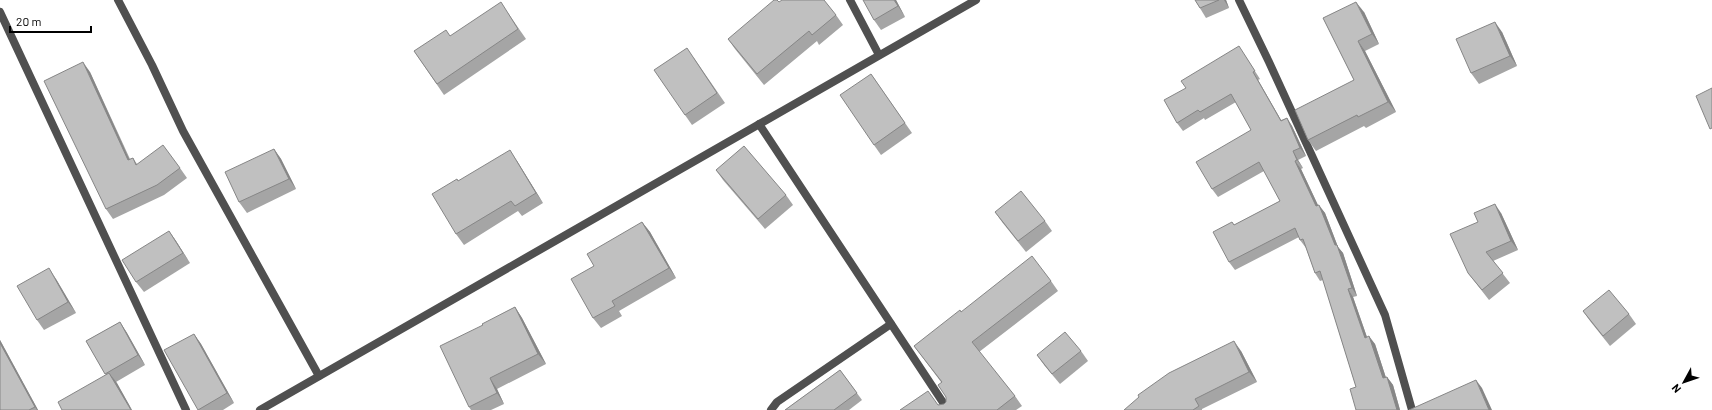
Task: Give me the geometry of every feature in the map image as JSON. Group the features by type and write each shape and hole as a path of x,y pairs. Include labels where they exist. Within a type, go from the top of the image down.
{"street":[{"path":"118,0 152,65 183,131 319,376"},
{"path":"850,0 879,55"},
{"path":"260,410 976,0"},
{"path":"1239,0 1385,315 1412,410"},
{"path":"0,12 186,410"},
{"path":"759,124 948,410"},
{"path":"772,410 777,402 891,324"}],"building":[{"path":"774,0 779,2 782,0 824,0 836,15 812,35 809,31 757,74 728,39"},
{"path":"863,0 894,0 898,6 874,20"},
{"path":"1195,0 1219,0 1200,8"},
{"path":"501,2 518,29 437,84 414,51 446,30 450,36"},
{"path":"1356,2 1372,34 1358,41 1388,102 1358,117 1357,115 1308,140 1295,110 1354,80 1323,18"},
{"path":"1495,22 1510,56 1471,73 1456,39"},
{"path":"1239,46 1255,71 1253,72 1281,121 1287,118 1300,148 1293,151 1297,160 1295,161 1316,206 1319,205 1335,245 1337,245 1352,288 1348,289 1365,338 1369,336 1383,378 1387,377 1397,410 1356,410 1350,389 1356,387 1320,271 1315,273 1303,239 1300,240 1295,228 1229,262 1213,232 1232,222 1234,225 1280,201 1259,162 1212,189 1196,162 1251,130 1231,94 1200,112 1198,110 1177,123 1164,100 1186,88 1181,81"},
{"path":"687,48 717,93 685,115 654,70"},
{"path":"83,62 128,160 133,158 136,165 163,145 180,168 157,185 106,209 44,81"},
{"path":"871,74 905,123 874,145 840,95"},
{"path":"1712,88 1712,128 1710,129 1696,96"},
{"path":"744,146 786,195 758,219 716,170"},
{"path":"274,149 289,179 239,202 225,172"},
{"path":"510,150 536,193 515,206 511,201 456,234 432,194 457,179 458,181"},
{"path":"1021,191 1045,221 1018,241 995,212"},
{"path":"1495,204 1511,241 1486,252 1503,273 1482,290 1468,273 1450,234 1478,222 1474,213"},
{"path":"642,222 669,268 612,301 615,306 593,318 571,279 594,266 587,254"},
{"path":"169,231 183,253 136,282 122,260"},
{"path":"1032,256 1051,281 972,342 1015,396 997,410 900,410 928,391 938,405 946,402 946,397 938,385 942,382 914,346 960,310 961,312"},
{"path":"49,268 68,302 37,320 17,286"},
{"path":"1609,290 1629,314 1603,336 1583,311"},
{"path":"515,307 538,354 490,378 497,393 469,407 440,346 483,325 482,324"},
{"path":"120,322 138,355 105,374 86,341"},
{"path":"1065,332 1081,351 1052,374 1037,355"},
{"path":"194,334 227,393 198,410 164,350"},
{"path":"1234,341 1249,372 1195,399 1199,406 1193,410 1124,410 1139,397 1138,395 1169,373"},
{"path":"0,343 35,407 29,410 0,410"},
{"path":"840,370 857,393 834,410 785,410"},
{"path":"109,373 131,410 62,410 58,402"},
{"path":"1476,380 1489,410 1409,410"}]}
